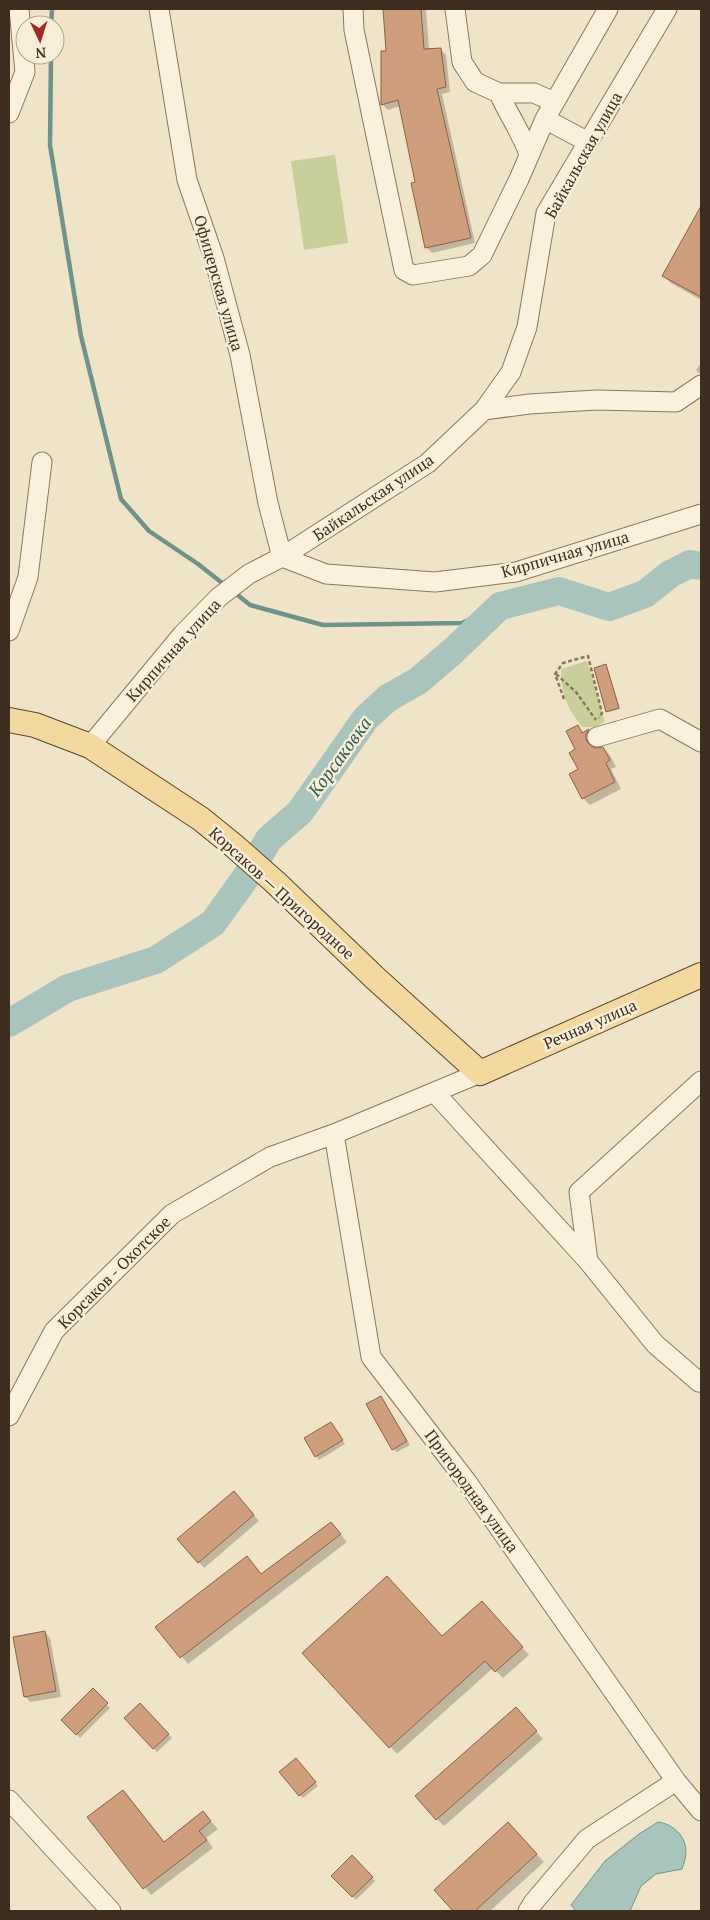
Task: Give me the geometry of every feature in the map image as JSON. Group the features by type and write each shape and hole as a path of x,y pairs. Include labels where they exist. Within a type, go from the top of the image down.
{"main road":[{"name":"Корсаков — Пригородное","path":"9,720 35,725 90,746 201,819 275,882 375,978 480,1074"},
{"name":"Речная улица","path":"480,1074 701,975"}],"street":[{"path":"9,113 25,72 19,9"},
{"name":"Офицерская улица","path":"159,9 187,180 214,258 240,355 268,503 282,557"},
{"path":"353,9 354,30 404,270 413,275 469,266 482,255 545,119 608,9"},
{"path":"455,9 462,62 475,82 500,93 534,93 554,102"},
{"name":"Байкальская улица","path":"282,557 428,463 484,410 511,372 527,327 546,214 667,9"},
{"path":"500,93 507,112 523,136 529,154"},
{"path":"545,119 588,142"},
{"path":"484,410 529,404 598,400 676,402 701,385"},
{"path":"9,632 28,577 42,462"},
{"name":"Кирпичная улица","path":"90,746 182,635 219,597 249,574 282,557 326,574 435,582 516,572 701,514"},
{"path":"597,737 660,719 701,742"},
{"name":"Корсаков - Охотское","path":"9,1416 54,1331 172,1214 270,1157 334,1134 480,1074"},
{"path":"588,1261 579,1192 701,1081"},
{"path":"435,1093 588,1261 655,1344 699,1382 701,1381"},
{"name":"Пригородная улица","path":"334,1134 371,1357 467,1482 676,1781 701,1811"},
{"path":"528,1911 533,1902 587,1840 676,1781"},
{"path":"9,1800 111,1911"}],"path":[{"path":"588,656 602,713 596,721 576,692 555,674 563,663 588,656"},
{"path":"555,674 564,698"}],"green space":[{"path":"335,155 348,243 304,250 291,161"},
{"path":"587,661 605,722 595,727 582,727 572,714 562,685 561,669"}],"water":[{"path":"658,1822 669,1825 678,1832 684,1841 686,1854 682,1869 656,1874 641,1886 630,1911 576,1911 571,1905 605,1861 639,1834"}],"building":[{"path":"383,9 421,9 424,49 441,48 446,87 437,89 471,238 425,248 411,183 415,182 398,100 381,105 381,51 386,51"},
{"path":"701,206 701,297 662,276"},
{"path":"606,664 619,708 606,712 594,668"},
{"path":"578,725 582,733 589,729 586,734 586,740 590,745 595,748 603,747 610,760 606,763 615,782 582,799 569,774 578,769 569,753 575,749 566,731"},
{"path":"381,1396 407,1441 392,1450 366,1404"},
{"path":"331,1422 343,1440 315,1457 304,1438"},
{"path":"234,1491 254,1515 198,1563 177,1539"},
{"path":"331,1522 341,1534 180,1658 155,1627 247,1556 261,1574"},
{"path":"387,1576 442,1636 482,1601 523,1647 495,1672 485,1661 389,1748 302,1653"},
{"path":"45,1631 56,1691 24,1697 13,1637"},
{"path":"93,1688 108,1703 76,1735 61,1720"},
{"path":"140,1703 169,1734 153,1749 124,1718"},
{"path":"516,1707 537,1731 436,1820 415,1796"},
{"path":"296,1758 316,1782 299,1796 279,1772"},
{"path":"123,1790 164,1842 203,1811 211,1821 199,1831 207,1840 143,1889 87,1817"},
{"path":"508,1822 537,1854 475,1911 453,1911 434,1890"},
{"path":"352,1855 373,1877 352,1897 331,1876"}],"waterway":[{"path":"52,9 52,15"},
{"path":"51,65 50,145 81,336 121,499 149,531 198,564 226,586"},
{"name":"Корсаковка","path":"9,1023 68,988 156,960 213,923 244,880 269,839 300,812 366,718 388,698 418,681 500,606 559,591 609,607 645,594 670,574 690,564 701,566"},
{"path":"234,592 250,605 323,625 462,623 500,606"}]}
